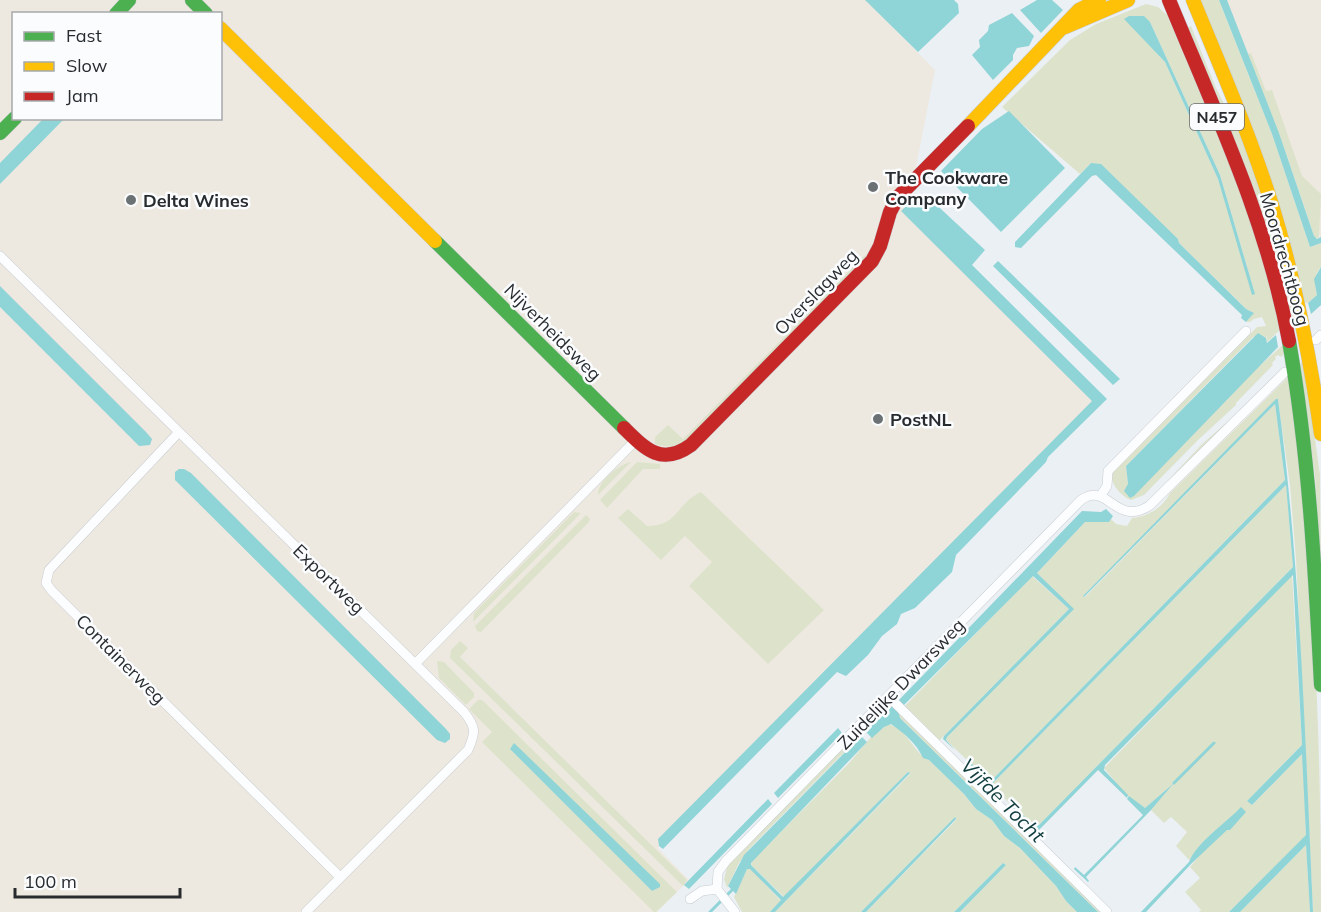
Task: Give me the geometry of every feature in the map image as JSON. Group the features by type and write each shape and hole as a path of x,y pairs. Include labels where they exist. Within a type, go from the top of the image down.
{"street":[{"path":"118,12 129,0"},
{"path":"192,0 204,12"},
{"name":"Overslagweg","path":"636,440 656,455 675,455 691,445 872,261 881,246 889,211 898,197 1079,10 1099,0"},
{"name":"Overslagweg","path":"1063,28 1128,0"},
{"name":"Moordrechtboog","path":"1169,0 1251,200 1274,275 1284,318 1295,368 1307,455 1313,518 1321,685"},
{"name":"Moordrechtboog","path":"1193,0 1246,131 1280,232 1311,363 1321,434"},
{"name":"Nijverheidsweg","path":"222,30 636,440"},
{"path":"0,134 13,120"},
{"name":"Exportweg","path":"0,256 473,723 474,736 468,750 306,912"},
{"path":"1246,331 1108,471 1107,486 1101,495 1116,508 1127,512 1143,510 1149,506 1285,372"},
{"name":"Containerweg","path":"179,432 49,570 46,583 340,878"},
{"path":"415,664 636,440"},
{"name":"Zuidelijke Dwarsweg","path":"719,891 718,872 726,861 1081,500 1092,495 1101,495"},
{"path":"888,696 1107,912"},
{"path":"690,899 702,891 719,891 735,912"}],"shaded area":[{"path":"0,0 866,0 935,70 910,198 917,209 1103,398 838,669 658,848 689,880 657,912 0,912"},
{"path":"1223,0 1321,0 1321,239"}],"green space":[{"path":"1199,0 1219,0 1272,134 1310,247 1321,243 1321,267 1316,280 1317,295 1308,303 1304,302"},
{"path":"1146,4 1158,7 1167,15 1233,171 1260,249 1280,330 1267,342 1266,334 1266,338 1253,337 1126,466 1128,484 1284,344 1285,353 1281,357 1278,355 1275,357 1273,365 1236,405 1144,495 1131,500 1117,489 1112,473 1257,327 1266,326 1262,317 1246,322 1253,313 1246,309 1179,243 1178,239 1091,163 1080,174 1002,107 1070,40 1096,24","holes":["1125,19 1150,22 1220,175 1255,294 1218,179 1165,62"]},
{"path":"1191,26 1216,88 1243,141 1267,212 1295,315 1291,319 1187,28"},
{"path":"1251,53 1266,91 1272,90 1302,176 1321,194 1319,238 1314,236 1279,133 1247,54"},
{"path":"865,255 867,257 689,438 673,446 655,444 655,437 668,425 683,439"},
{"path":"1304,360 1320,475 1321,564 1315,476 1300,364"},
{"path":"1289,376 1305,509 1314,643 1320,778 1321,912 1313,912 1296,559 1290,485 1278,399 1083,596 1085,597 1275,404 1285,480 992,780 987,779 946,740 1073,609 1037,573 1085,522 1109,522 1111,519 1116,524 1127,526 1132,518 1154,510"},
{"path":"1234,416 1149,501 1201,445"},
{"path":"631,462 598,495 601,485 610,474"},
{"path":"637,462 660,464 660,469 643,469 607,508 600,500"},
{"path":"1286,485 1293,567 1039,825 1033,824 994,787 994,782"},
{"path":"701,492 824,610 768,664 689,586 712,562 685,536 661,560 618,518 628,509 647,526 657,525 672,518 687,502"},
{"path":"574,512 581,513 473,622 474,613"},
{"path":"586,515 590,519 589,522 481,632 477,631 475,626"},
{"path":"1292,574 1302,745 1247,801 1252,805 1303,753 1306,836 1229,912 1199,912 1201,910 1185,892 1200,878 1190,867 1227,822 1212,834 1189,860 1176,846 1187,832 1171,817 1164,823 1151,810 1173,784 1145,808 1127,796 1104,768"},
{"path":"1032,576 1069,609 939,741 903,705 905,706"},
{"path":"460,641 468,648 460,657 687,880 683,886 450,658 451,650"},
{"path":"437,661 444,662 474,693 474,697 466,705 439,678"},
{"path":"478,700 482,700 677,892 654,912 482,742 492,732 469,709","holes":["511,747 659,887 652,891 510,749"]},
{"path":"888,705 893,706 884,712 750,848 739,863 727,888 724,879 728,864 880,710"},
{"path":"897,711 1104,912 1098,912 900,718"},
{"path":"888,724 901,731 976,809 992,820 1004,836 1020,848 1056,886 1077,912 960,912 1006,865 1003,863 954,912 866,912 956,820 955,817 861,912 775,912 910,774 908,772 784,897 751,865 752,861 849,763 871,737"},
{"path":"1306,845 1310,912 1240,912"},
{"path":"750,868 781,901 770,912 742,912 734,897 747,869"}],"water":[{"path":"865,0 954,0 958,4 959,13 918,52"},
{"path":"1037,0 1052,0 1063,10 1041,33 1020,10"},
{"path":"1219,0 1227,0 1279,133 1314,236 1317,239 1321,237 1321,243 1310,247 1272,134"},
{"path":"1012,13 1034,36 1029,46 1017,48 1013,60 993,80 972,55 980,47 979,40 988,31 989,25"},
{"path":"1129,16 1144,16 1150,22 1220,175 1255,294 1252,295 1218,179 1165,62 1124,19"},
{"path":"1009,111 1065,168 1001,232 941,171 982,129"},
{"path":"42,120 63,120 0,184 0,163"},
{"path":"1091,163 1101,164 1246,309 1254,313 1246,322 1241,318 1242,315 1096,175 1092,176 1021,248 1015,247 1015,242"},
{"path":"917,196 928,197 985,250 972,265 1107,399 1048,457 1046,462 956,555 952,572 915,608 901,614 897,624 882,636 868,655 846,676 837,672 663,849 659,846 658,839 1092,401 901,211"},
{"path":"998,261 1120,379 1113,385 993,266"},
{"path":"1321,267 1321,305 1311,314 1308,303 1317,295 1314,279"},
{"path":"0,286 146,432 152,439 150,445 139,446 0,307"},
{"path":"1258,333 1266,338 1267,343 1276,335 1278,347 1130,498 1124,491 1128,484 1126,466"},
{"path":"1278,399 1286,463 1297,591 1313,912 1310,912 1306,845 1240,912 1229,912 1306,835 1302,754 1252,805 1247,801 1302,745 1293,575 1105,765 1104,770 1128,795 1127,798 1098,770 1039,830 1045,837 1043,838 1012,808 1014,807 1033,824 1039,825 1293,567 1286,485 994,782 994,787 1004,797 1002,799 967,763 969,761 987,779 992,780 1285,480 1275,404 1083,596"},
{"path":"179,469 191,473 446,729 450,734 450,739 445,743 437,740 175,480 175,472"},
{"path":"1106,509 1113,516 1109,522 1085,522 1037,573 1074,609 947,737 946,740 955,750 943,739 944,736 1069,609 1033,576 898,711 900,718 1098,912 1077,912 1020,848 1004,836 992,820 976,809 929,760 923,758 905,735 891,724 872,738 865,731 898,701 1082,511 1101,512"},
{"path":"838,728 842,733 778,798 774,793"},
{"path":"861,736 867,742 751,863 783,897 908,772 910,773 775,912 770,912 781,900 750,869 747,869 736,894 728,886 744,855"},
{"path":"514,743 660,884 660,887 652,891 510,749"},
{"path":"1174,783 1086,877 1088,882 1074,869 1075,867 1084,875 1143,815 1127,799 1129,796 1145,808"},
{"path":"768,799 772,804 689,889 684,885"},
{"path":"1241,807 1246,812 1230,830 1227,830 1192,863 1146,912 1141,912 1189,862 1198,847"},
{"path":"955,817 956,819 866,912 861,912"},
{"path":"1003,863 1006,865 960,912 954,912"}],"waterway":[{"path":"1174,783 1214,743"},
{"path":"710,912 734,888"}],"traffic: fast":[{"path":"118,12 129,0"},
{"path":"192,0 204,12"},
{"path":"0,133 13,120"},
{"path":"435,241 624,428"},
{"path":"1289,341 1302,427 1314,556 1321,685"}],"traffic: slow":[{"path":"968,126 1079,10 1099,0"},
{"path":"1065,27 1128,0"},
{"path":"1193,0 1245,127 1272,205 1301,319 1321,434"},
{"path":"222,30 435,241"}],"traffic: jam":[{"path":"1169,0 1221,125 1253,210 1279,296 1289,341"},
{"path":"624,428 647,449 655,453 671,454 691,445 872,261 898,197 968,126"}],"place":[{"name":"The Cookware Company","path":"873,187"},
{"name":"Delta Wines","path":"131,200"},
{"name":"PostNL","path":"878,419"}],"water label":[{"name":"Vijfde Tocht","path":"1003,800"}]}
